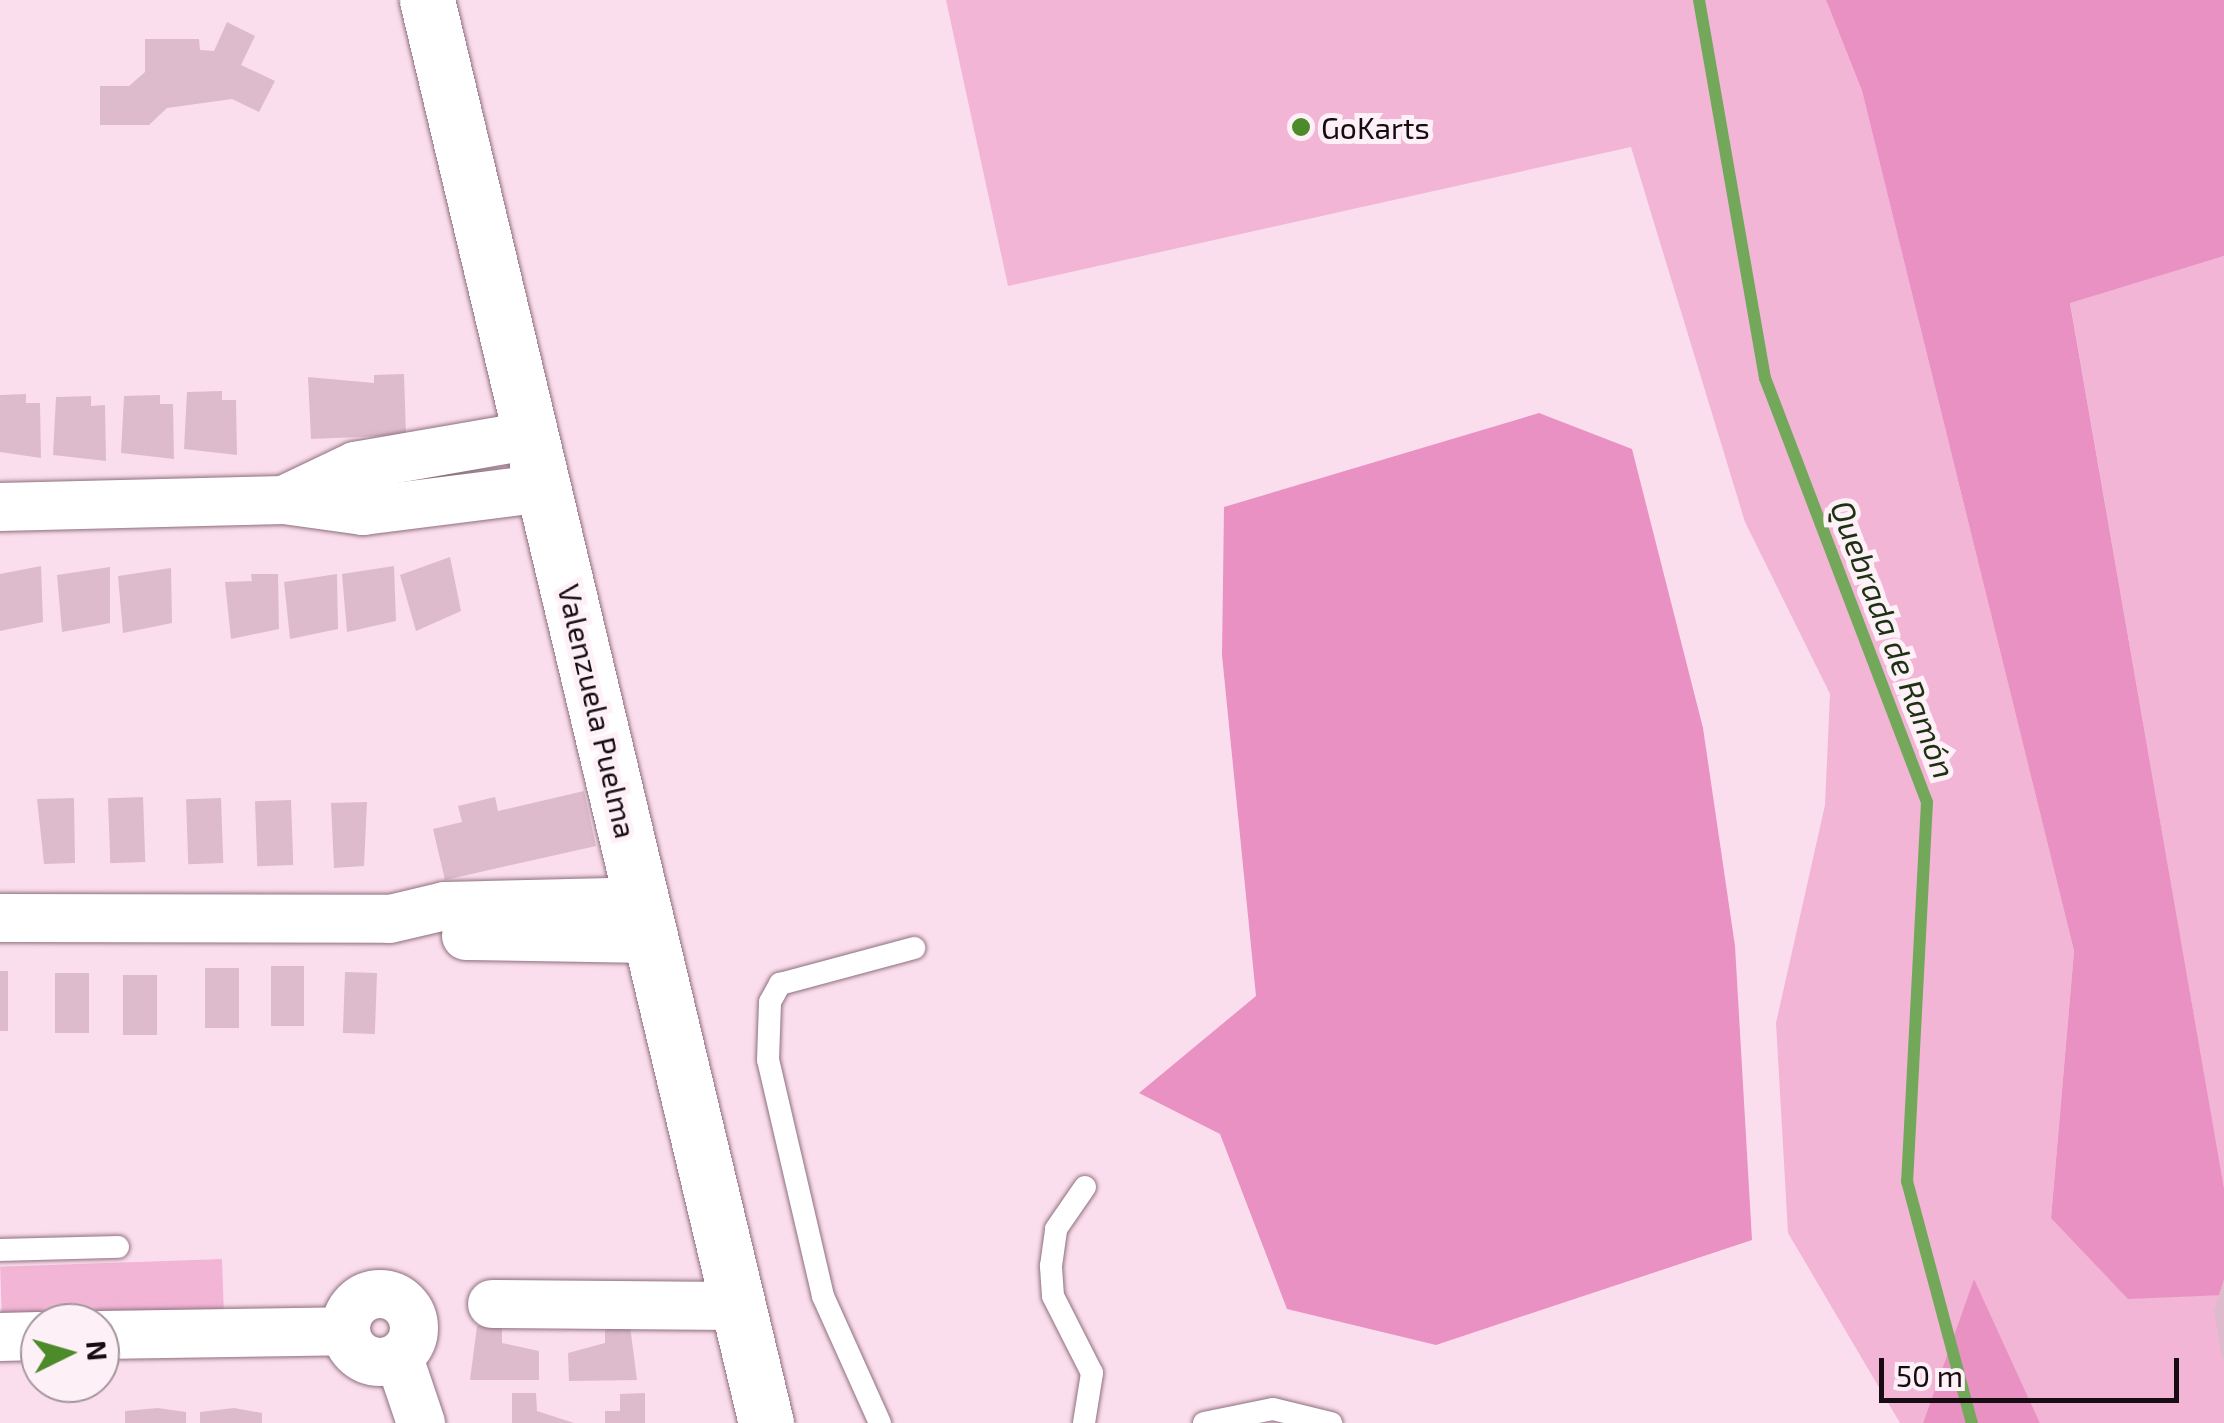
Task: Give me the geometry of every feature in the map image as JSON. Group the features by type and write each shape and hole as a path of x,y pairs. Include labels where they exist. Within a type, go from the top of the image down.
{"street":[{"name":"Valenzuela Puelma","path":"428,0 766,1423"},
{"path":"284,500 356,466 532,435"},
{"path":"0,507 284,500 364,511 545,488"},
{"path":"0,918 390,920 446,906 647,920"},
{"path":"120,1335 346,1331 360,1300 393,1296 415,1327 398,1358 421,1423"},
{"path":"492,1304 738,1306"}],"lane":[{"path":"880,1423 823,1296 768,1060 770,1002 780,984 914,948"},
{"path":"1084,1187 1056,1228 1050,1266 1053,1296 1092,1373 1084,1423"},
{"path":"0,1250 118,1247"},
{"path":"1204,1423 1273,1409 1331,1423"}],"shaded area":[{"path":"946,0 1826,0 1862,91 2074,951 2051,1218 2224,1295 2224,1423 2040,1423 1974,1280 1923,1423 1900,1423 1788,1233 1776,1023 1825,805 1830,694 1745,522 1631,147 1008,286"},
{"path":"1826,0 2224,0 2224,256 2070,303 2224,1188 2224,1295 2128,1299 2051,1218 2074,951 1862,91"},
{"path":"2224,256 2224,1189 2070,302"},
{"path":"1539,413 1632,449 1703,728 1735,946 1752,1240 1436,1345 1287,1309 1220,1134 1139,1093 1256,996 1222,655 1224,507"},
{"path":"222,1259 224,1311 120,1315 120,1303 20,1303 20,1318 2,1319 0,1267"},
{"path":"1974,1279 2040,1423 1923,1423"}],"building":[{"path":"227,22 255,36 241,65 275,81 259,112 232,99 167,108 149,125 100,125 100,86 129,86 145,72 145,39 199,39 200,50 214,51"},
{"path":"404,374 406,435 311,439 308,377 374,383 374,375"},
{"path":"222,391 222,400 236,400 237,455 184,449 187,392"},
{"path":"26,394 26,403 40,403 41,458 0,452 0,395"},
{"path":"160,395 160,404 173,404 174,459 121,453 124,396"},
{"path":"91,396 91,406 105,405 106,461 53,455 56,397"},
{"path":"450,557 461,611 416,631 400,575"},
{"path":"41,566 43,622 0,631 0,574"},
{"path":"394,566 396,621 347,632 342,574"},
{"path":"110,567 110,623 62,632 57,575"},
{"path":"171,568 172,623 123,633 118,576"},
{"path":"251,574 278,574 279,629 231,639 225,582 252,581"},
{"path":"337,574 338,629 290,639 284,582"},
{"path":"584,791 596,846 445,880 433,829 462,822 458,806 495,797 498,811"},
{"path":"143,797 145,862 110,863 108,798"},
{"path":"74,798 75,863 44,864 37,799"},
{"path":"221,798 223,863 188,864 186,799"},
{"path":"291,800 293,865 257,866 255,801"},
{"path":"367,802 364,866 334,868 331,803"},
{"path":"271,966 304,966 304,1026 271,1026"},
{"path":"205,968 239,968 239,1028 205,1028"},
{"path":"0,971 8,971 8,1031 0,1031"},
{"path":"345,972 377,973 375,1034 343,1033"},
{"path":"55,973 89,973 89,1033 55,1033"},
{"path":"123,975 157,975 157,1035 123,1035"},
{"path":"2224,1279 2224,1358 2222,1358 2214,1311"},
{"path":"502,1325 502,1343 539,1351 539,1380 470,1380 477,1326"},
{"path":"605,1326 630,1326 637,1380 569,1381 568,1353 605,1343"},
{"path":"512,1393 536,1393 537,1411 574,1423 512,1423"},
{"path":"645,1393 645,1423 605,1423 605,1411 620,1411 620,1394"},
{"path":"158,1408 186,1412 186,1423 125,1423 125,1411"},
{"path":"234,1408 262,1413 262,1423 200,1423 200,1412"}],"waterway":[{"name":"Quebrada de Ramón","path":"1699,0 1765,378 1927,802 1907,1181 1972,1423"}],"place":[{"name":"GoKarts","path":"1301,127"}]}
